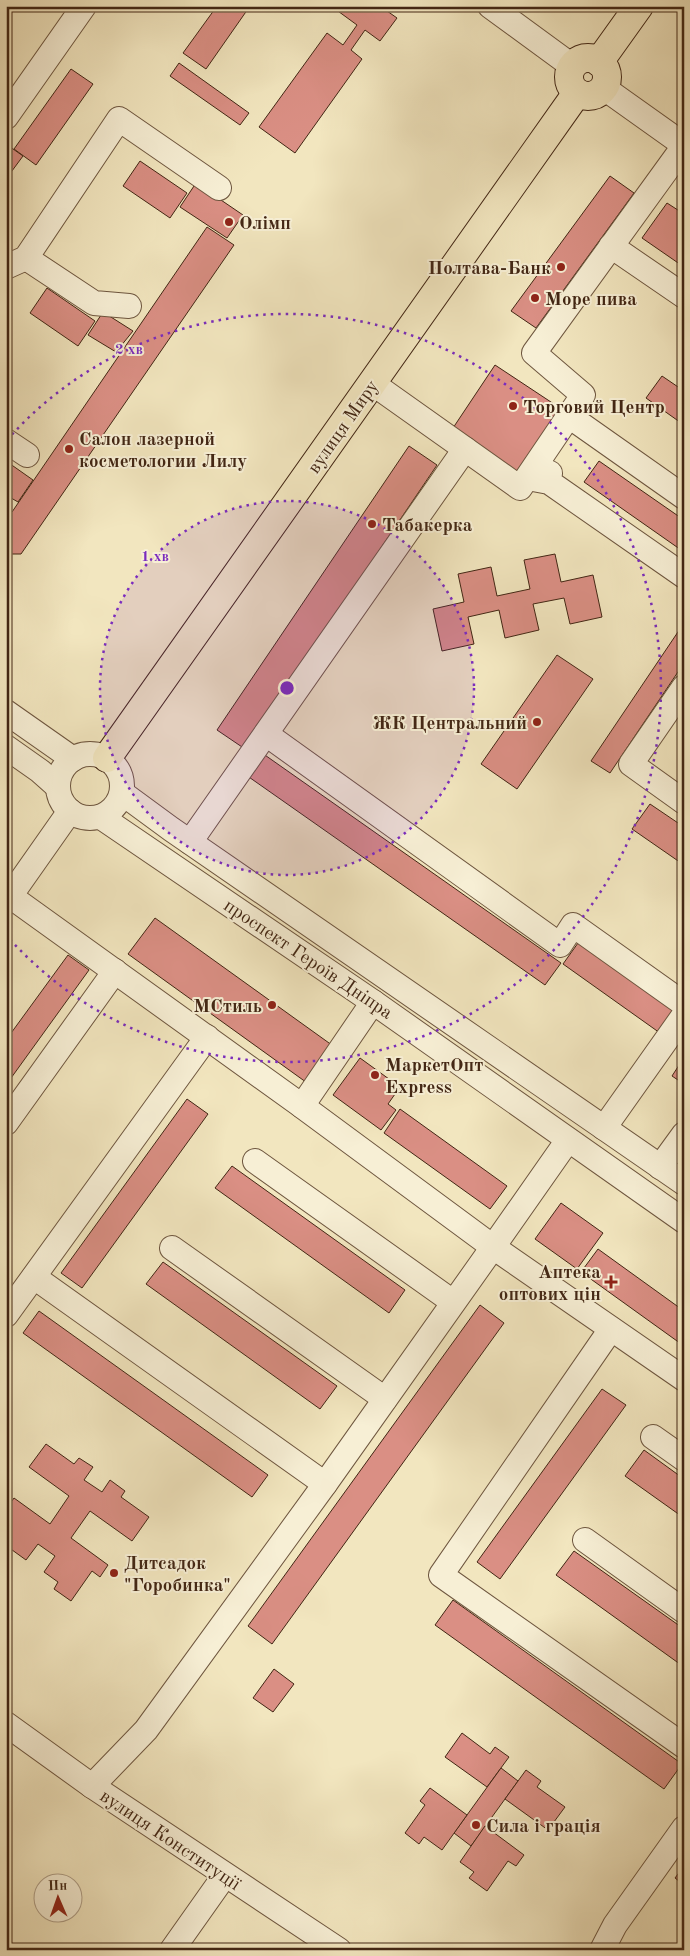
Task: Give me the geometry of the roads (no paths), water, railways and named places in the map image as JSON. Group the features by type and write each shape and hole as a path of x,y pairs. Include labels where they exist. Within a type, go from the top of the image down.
{"main road":[{"path":"600,62 639,6"},
{"path":"582,59 594,59 600,62 606,71 607,77 604,88 594,95 583,95 573,89 569,78 572,66 582,59"},
{"name":"вулиця Миру","path":"107,758 578,93"}],"street":[{"path":"6,117 84,6"},
{"path":"490,6 572,66"},
{"path":"372,383 520,488 542,475 569,416 583,395 534,353 684,145 604,88"},
{"path":"129,306 94,303 16,262 119,119 218,188"},
{"path":"611,246 684,296"},
{"path":"569,416 684,497"},
{"path":"6,441 27,455"},
{"path":"190,842 465,449"},
{"path":"542,475 684,576"},
{"path":"684,687 631,764 684,802"},
{"path":"6,712 73,759"},
{"path":"266,734 560,944 573,925 684,1004"},
{"path":"6,747 40,771 58,787"},
{"path":"85,754 96,754 107,758 120,773 122,783 122,793 114,807 101,816 85,818 70,811 60,796 58,787 63,770 73,759 85,754"},
{"name":"проспект Героїв Дніпра","path":"122,793 684,1183"},
{"path":"70,811 8,899 115,971 493,1247 684,1379"},
{"name":"проспект Героїв Дніпра","path":"101,816 373,1002 684,1220"},
{"path":"6,1123 115,971"},
{"path":"302,1106 373,1002"},
{"path":"604,1128 684,1015"},
{"path":"6,1315 207,1037"},
{"path":"516,1102 533,1080"},
{"path":"660,1167 684,1134"},
{"path":"92,1786 146,1730 325,1484 568,1140"},
{"path":"255,1160 453,1302"},
{"path":"172,1248 385,1399"},
{"path":"34,1277 325,1484"},
{"path":"611,1328 441,1575 684,1746"},
{"path":"654,1436 684,1459"},
{"path":"585,1540 684,1611"},
{"name":"вулиця Конституції","path":"6,1724 92,1786 340,1950"},
{"path":"602,1950 615,1925 684,1828"},
{"path":"172,1950 226,1876"}],"place":[{"name":"Олімп","path":"229,222"},
{"name":"Полтава-Банк","path":"561,267"},
{"name":"Море пива","path":"535,298"},
{"name":"Торговий Центр","path":"513,406"},
{"name":"Салон лазерной косметологии Лилу","path":"69,449"},
{"name":"Табакерка","path":"372,524"},
{"name":"ЖК Центральний","path":"537,722"},
{"name":"МСтиль","path":"272,1005"},
{"name":"МаркетОпт Express","path":"375,1075"},
{"name":"Аптека оптових цін","path":"611,1282"},
{"name":"Дитсадок \"Горобинка\"","path":"114,1573"},
{"name":"Сила і грація","path":"476,1825"}]}
